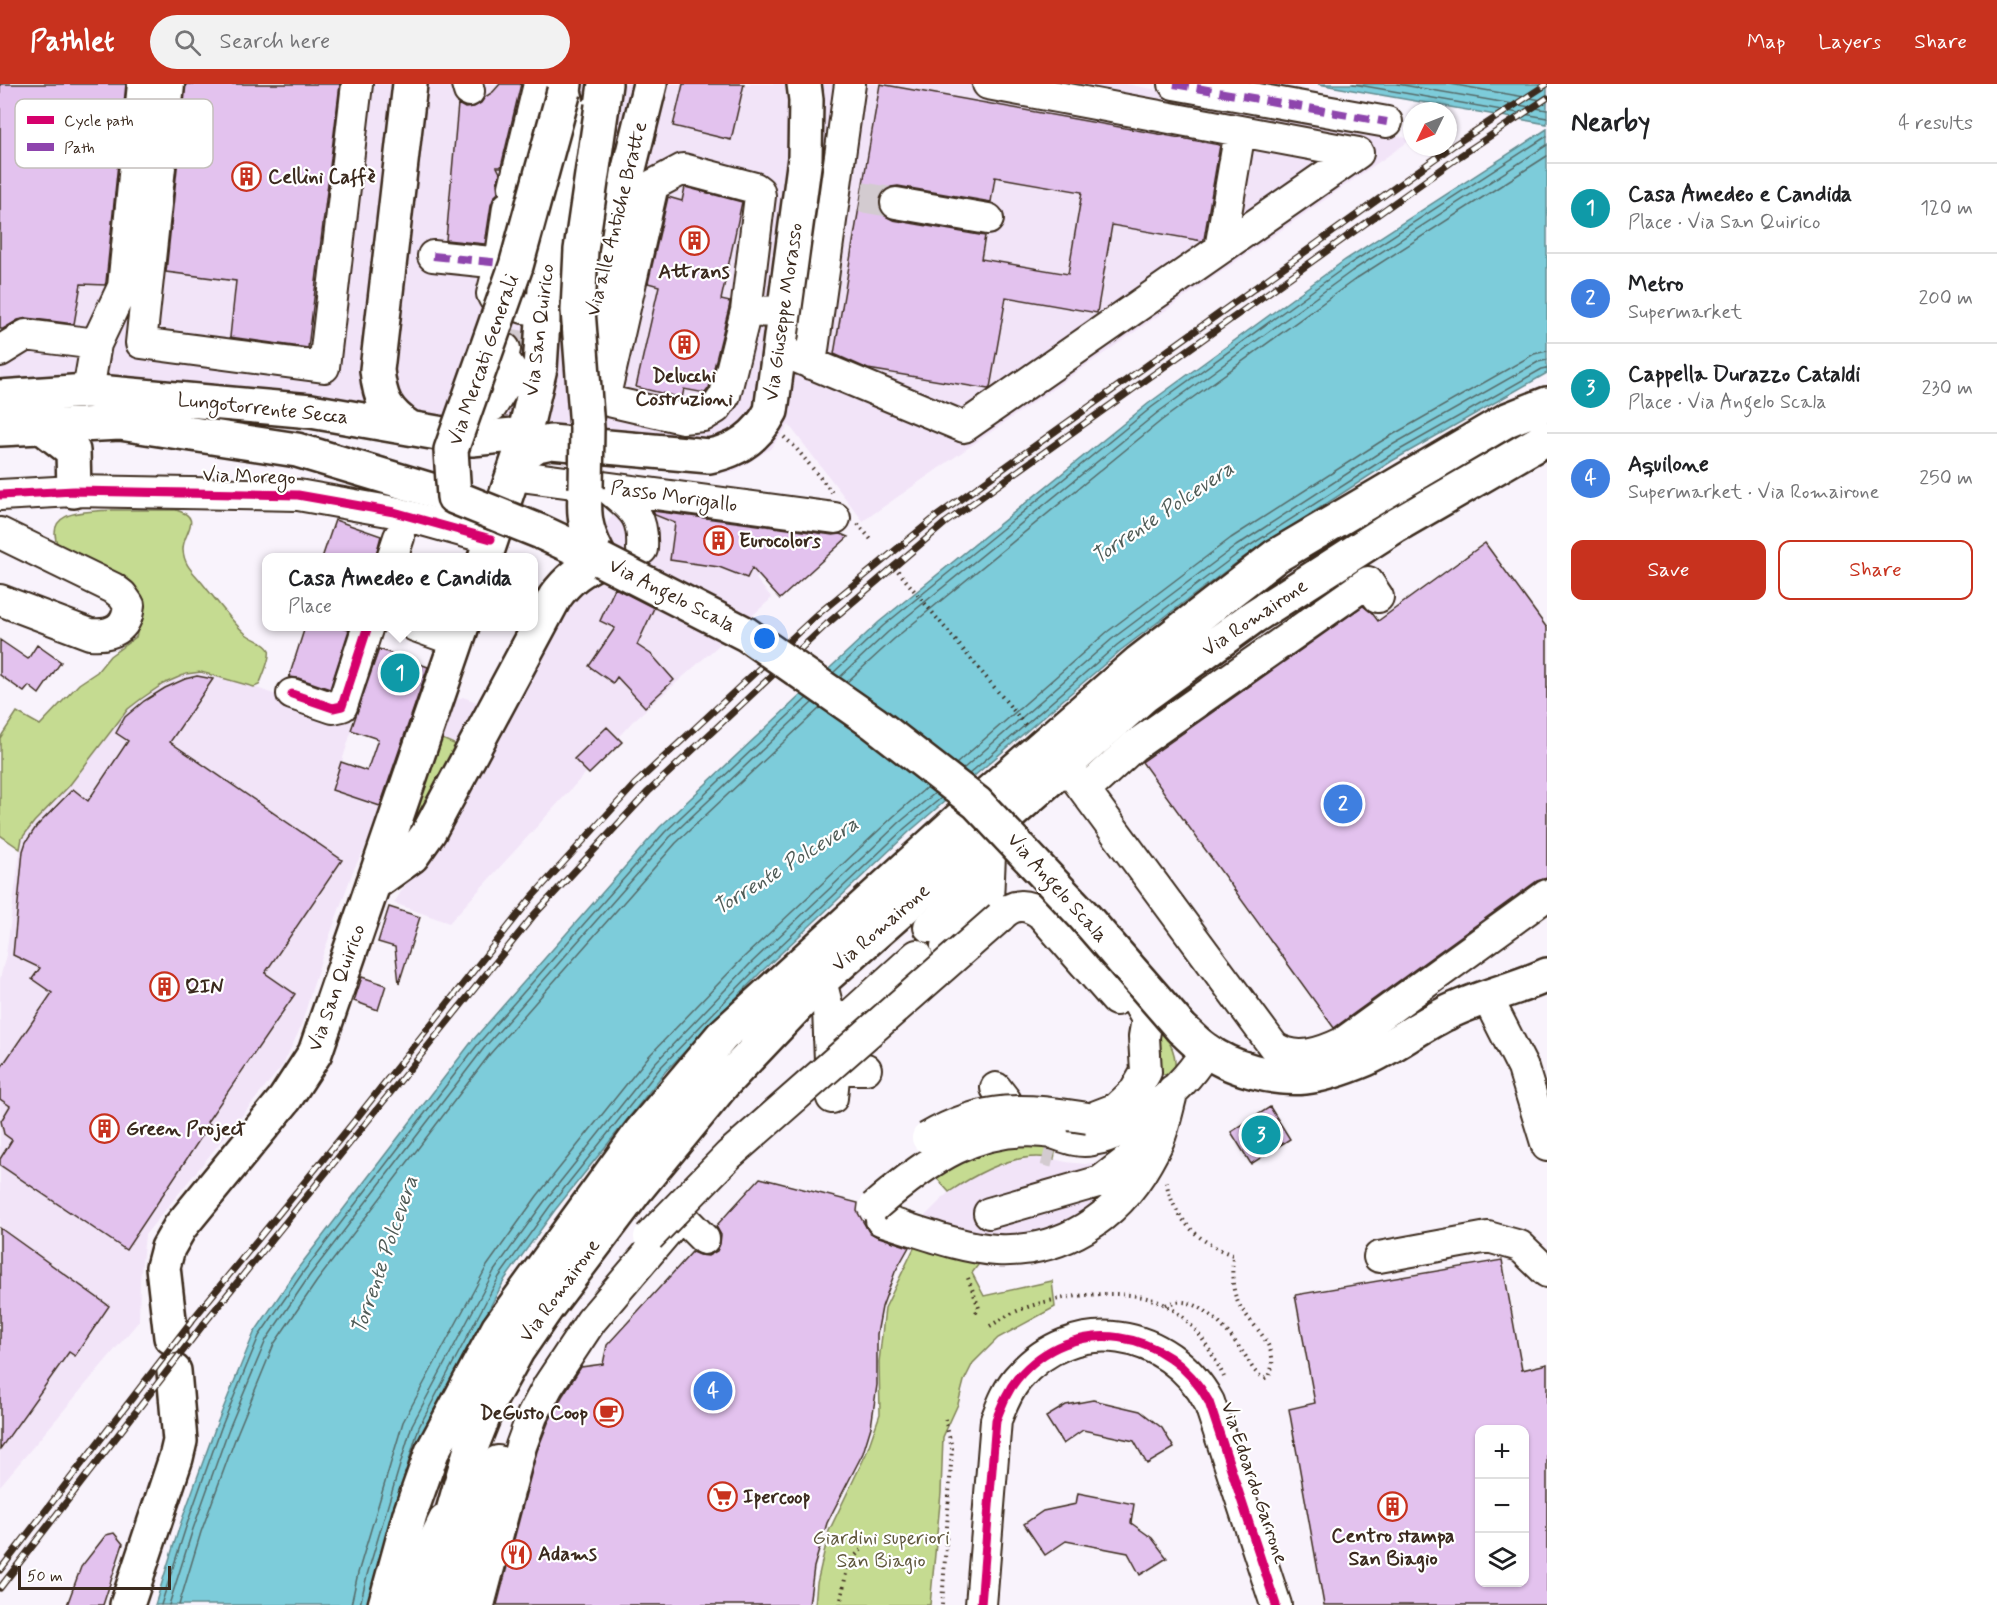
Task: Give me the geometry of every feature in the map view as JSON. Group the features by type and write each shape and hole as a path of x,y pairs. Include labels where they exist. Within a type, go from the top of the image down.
{"main road":[{"path":"410,84 376,370 380,394 387,409 397,420 410,428"},
{"name":"Via alle Antiche Bratte","path":"582,354 651,84"},
{"name":"Via Giuseppe Morasso","path":"519,455 537,445 551,442 709,456 743,444 756,434 771,411 806,137 804,84"},
{"name":"Via San Quirico","path":"488,548 519,455 520,346 548,264 574,134 556,86"},
{"name":"Via Mercati Generali","path":"454,497 451,450 516,266 556,86"},
{"path":"574,134 604,95"},
{"name":"Via alle Antiche Bratte","path":"602,560 586,529 584,512 597,491 587,428 578,310 580,250 604,95"},
{"path":"286,408 353,400 368,388 376,370"},
{"name":"Lungotorrente Secca","path":"0,397 87,391 286,408 438,431 472,439 519,455"},
{"path":"385,1605 410,1514 432,1452 498,1329 634,1141 722,1036 977,803 1139,662 1276,556 1507,420 1547,404"},
{"path":"72,451 112,423"},
{"path":"0,429 112,423 297,450 454,497"},
{"path":"41,426 72,451 74,491"},
{"name":"Via Romairone","path":"431,1605 474,1520 472,1444 490,1400 517,1351 635,1191 723,1084 821,981 1144,696 1252,617 1395,526 1547,438"},
{"path":"541,532 562,524 597,491"},
{"name":"Via Angelo Scala","path":"454,497 541,532 602,560 747,634 874,723 977,803 1083,915 1181,1028 1205,1050 1220,1059 1248,1070 1275,1075 1304,1077 1337,1070 1367,1059 1445,1013 1487,997 1540,982"},
{"name":"Via Angelo Scala","path":"538,629 562,586 583,569 602,560"},
{"name":"Via Angelo Scala","path":"373,884 412,856 429,832 537,631"},
{"name":"Via San Quirico","path":"171,1337 163,1267 168,1248 180,1227 285,1099 315,1053 459,634"},
{"path":"127,1605 180,1441 174,1371"}],"street":[{"path":"142,99 143,84"},
{"path":"167,99 169,84"},
{"path":"160,168 141,343 324,367 357,84"},
{"path":"811,364 848,195 850,84"},
{"path":"779,350 964,427 1358,153 988,84"},
{"path":"1174,84 1387,122"},
{"path":"478,411 492,406 505,385 520,346 492,294 511,197 556,86"},
{"path":"1220,249 1240,131"},
{"path":"90,379 96,344 123,287 135,168"},
{"path":"683,169 759,191 746,310 725,395 716,408 703,416 682,418 604,400 653,185 683,169"},
{"path":"801,186 848,195"},
{"path":"896,203 988,219"},
{"path":"433,256 500,262"},
{"path":"746,310 784,312"},
{"path":"0,351 26,336 96,344"},
{"path":"630,449 635,409"},
{"name":"Passo Morigallo","path":"519,455 597,491 841,511"},
{"name":"Via Morego","path":"0,494 74,491 298,495 394,512 488,548"},
{"path":"597,491 634,510 643,530 642,549"},
{"path":"0,533 113,588 129,605 124,622 118,629 101,635 90,634 0,600"},
{"path":"1086,790 1134,746 1368,582 1378,597"},
{"path":"292,694 333,708 342,706 367,631"},
{"name":"Via San Quirico","path":"440,631 459,634"},
{"path":"1065,764 1274,1047 1284,1054 1318,1053 1344,1042 1547,895"},
{"path":"453,1605 474,1520 515,1415 550,1356 649,1237 940,937 989,872 990,832"},
{"path":"859,947 940,937 1018,905 1032,908 1041,914 1129,1014 1144,1037"},
{"path":"1054,1143 1088,1118 1117,1108 1135,1090 1146,1072 1144,1037 1147,1019 1136,1000 1084,941 1083,915"},
{"path":"830,1050 844,1022 940,937"},
{"path":"821,981 828,1008 834,1077 832,1098"},
{"path":"1487,997 1523,1068 1547,1146"},
{"path":"830,1050 843,1068 866,1069"},
{"path":"1146,1072 1166,1096 1161,1136 1138,1178 1123,1198 1106,1214 1076,1234 1042,1246 1011,1250 971,1246 878,1214 913,1173 938,1156 967,1143 998,1134 1033,1130 1054,1143 1093,1140 1110,1136 1129,1125 1166,1096 1198,1064 1205,1050"},
{"path":"927,1138 967,1118 999,1110 1041,1111 1088,1118"},
{"path":"989,1213 1101,1181 1161,1136"},
{"path":"402,1605 474,1520 521,1446 532,1416 548,1386 591,1321 681,1216 718,1179 767,1140"},
{"path":"681,1216 704,1239"},
{"path":"1379,1257 1488,1237 1520,1246 1547,1272"},
{"name":"Via Edoardo Garrone","path":"981,1605 996,1420 1005,1397 1017,1379 1045,1354 1071,1342 1102,1336 1135,1340 1162,1351 1178,1362 1201,1387 1209,1402 1276,1605"},
{"path":"474,1520 479,1605"}],"path":[{"path":"765,422 795,447 841,511 873,542"},
{"path":"898,572 1035,737"},
{"path":"1165,1177 1173,1204 1190,1229 1209,1244 1233,1255 1232,1273 1235,1294 1240,1306 1267,1342 1272,1364 1269,1376 1259,1377 1243,1352 1209,1312 1176,1300 1166,1305"},
{"path":"968,1278 979,1308 975,1314"},
{"path":"942,1605 952,1448 945,1419"},
{"path":"840,1605 848,1563 861,1550"}],"shaded area":[{"path":"0,84 1126,84 1403,137 1403,145 863,521 789,425 770,449 733,472 710,473 592,462 97,403 0,411"},
{"path":"645,496 777,518 780,530 793,544 756,579 772,598 633,721 449,923 394,903 440,829 440,738 453,701 463,697 496,709 567,573 618,509"},
{"path":"201,672 254,687 354,723 333,790 381,806 367,844 353,871 321,960 300,1029 283,1065 145,1235 139,1321 0,1486 0,979 6,955 22,838 34,822 69,786 128,709 163,684 186,674"},
{"path":"1119,1155 1135,1164 1094,1206 1071,1220 1043,1231 990,1237 920,1221 949,1192 963,1182 1011,1162 1031,1158 1049,1158 1085,1164"}],"green space":[{"path":"112,510 176,510 185,513 191,522 183,550 186,562 240,629 269,650 268,662 259,685 254,687 201,672 186,674 163,684 141,699 128,709 69,786 34,822 22,838 20,849 0,835 0,738 17,712 40,725 79,684 97,672 110,656 136,637 139,625 58,546 55,534 57,525 70,515"},
{"path":"440,738 461,747 405,841"},
{"path":"1158,1029 1167,1039 1174,1055 1174,1073 1171,1075 1161,1074 1160,1071"},
{"path":"1004,1145 1056,1147 1054,1159 1041,1157 1013,1160 985,1171 949,1192 933,1174"},
{"name":"Giardini superiori San Biagio","path":"915,1246 981,1261 972,1273 984,1296 1052,1281 1055,1307 998,1338 973,1363 964,1381 958,1404 943,1437 941,1493 930,1605 815,1605 817,1583 829,1531 866,1454 880,1414 879,1362 885,1308"}],"water":[{"path":"1318,84 1547,84 1547,124 1457,108 1457,102 1421,102"},
{"name":"Torrente Polcevera","path":"1547,129 1547,373 1392,461 1244,557 1121,650 909,832 760,973 665,1072 555,1210 505,1279 425,1430 373,1605 155,1605 180,1525 216,1426 254,1333 299,1267 473,1040 660,827 879,622 1149,403 1345,260"}],"building":[{"path":"0,84 126,84 124,99 15,99 15,168 118,168 105,285 81,284 74,324 27,318 0,329"},
{"name":"Cellini Caffè","path":"186,84 340,84 308,348 230,337 236,281 166,272 177,168 213,168 213,99 184,99"},
{"path":"500,84 521,84 501,167 497,167 500,173 497,184 498,193 491,205 485,244 446,240 458,104 465,108 474,107"},
{"path":"683,84 744,84 731,140 673,126"},
{"path":"880,84 1220,145 1204,239 1202,241 1112,225 1097,313 1006,297 990,388 868,369 834,354","holes":["995,177 1082,192 1068,274 981,259 985,236 893,220 885,216 880,208 879,199 883,192 898,186 991,202"]},
{"path":"685,187 742,202 721,300 730,302 729,308 709,388 705,393 684,389 682,398 636,387 659,286 648,283 668,197 682,201"},
{"path":"653,511 833,535 841,534 848,537 780,599 752,568 747,578 719,567 670,560 675,523 655,515"},
{"path":"335,520 381,536 376,553 324,553"},
{"path":"1485,543 1547,628 1547,878 1537,881 1334,1028 1142,762 1363,606 1378,621"},
{"path":"615,588 654,608 637,645 652,655 674,680 645,707 617,677 613,683 589,666 615,628 600,621"},
{"path":"304,631 349,631 330,689 289,677"},
{"path":"0,640 28,659 37,645 61,662 39,694 29,686 24,692 0,675"},
{"path":"379,649 428,667 380,806 332,790 341,762 367,771 378,739 351,730"},
{"path":"197,676 213,679 170,742 342,860 265,973 295,994 207,1122 210,1124 126,1250 0,1165 0,1159 12,1140 4,1134 1,1121 10,1106 0,1099 0,1069 52,993 32,979 40,968 13,955 23,851 36,827 73,789 88,801 128,741 116,733 125,717 144,701 165,688"},
{"path":"607,727 622,742 589,774 574,759"},
{"path":"389,907 420,917 399,983 395,947 378,942"},
{"path":"362,977 386,985 378,1010 354,1001"},
{"path":"1270,1107 1290,1139 1251,1164 1231,1132"},
{"path":"760,1178 858,1203 857,1211 869,1232 909,1247 895,1272 882,1307 877,1334 877,1385 871,1427 863,1453 827,1523 814,1567 809,1605 497,1605 537,1451 548,1423 563,1395 581,1367 603,1364 607,1345 692,1252 708,1256 717,1251 721,1235 716,1226"},
{"path":"0,1228 109,1306 75,1356 69,1352 0,1449"},
{"name":"Centro stampa San Biagio","path":"1502,1260 1522,1370 1547,1364 1547,1605 1324,1605 1289,1409 1315,1403 1295,1295"},
{"path":"1093,1400 1140,1411 1162,1428 1174,1448 1147,1464 1134,1441 1083,1430 1063,1444 1046,1417 1066,1405"},
{"path":"1078,1493 1134,1504 1131,1523 1152,1538 1167,1558 1140,1575 1128,1553 1066,1541 1045,1555 1024,1524 1043,1511 1076,1504"},
{"path":"114,1533 123,1544 103,1605 67,1605 81,1567 106,1535"}],"tunnel":[{"path":"861,197 896,203"},
{"path":"515,351 519,330"},
{"path":"1017,1115 1043,1150 1055,1153"}],"railway":[{"path":"0,1570 193,1319 352,1124 532,897 635,784 818,614 937,516 1454,145 1547,84"},
{"path":"0,1588 202,1326 534,915 648,792 827,624 945,523 1460,156 1547,98"}],"marked path":[{"path":"1174,84 1387,122"},
{"path":"433,256 500,263"}],"cycle path":[{"path":"0,495 74,491 298,495 394,512 491,539"},
{"path":"292,694 333,708 342,706 366,631"},
{"path":"981,1605 996,1420 1000,1409 1013,1384 1040,1358 1065,1344 1092,1337 1119,1338 1145,1345 1170,1358 1192,1377 1209,1402 1276,1605"}],"place":[{"name":"Cellini Caffè","path":"247,177"},
{"name":"Attrans","path":"694,241"},
{"name":"Delucchi Costruzioni","path":"684,345"},
{"name":"Eurocolors","path":"718,541"},
{"name":"Casa Amedeo e Candida","path":"400,673"},
{"name":"Metro","path":"1343,804"},
{"name":"QIN","path":"164,987"},
{"name":"Green Project","path":"105,1129"},
{"name":"Cappella Durazzo Cataldi","path":"1261,1135"},
{"name":"Aquilone","path":"713,1391"},
{"name":"DeGusto Coop","path":"609,1413"},
{"name":"Ipercoop","path":"722,1497"},
{"name":"Centro stampa San Biagio","path":"1393,1506"},
{"name":"Adams","path":"517,1554"}]}
